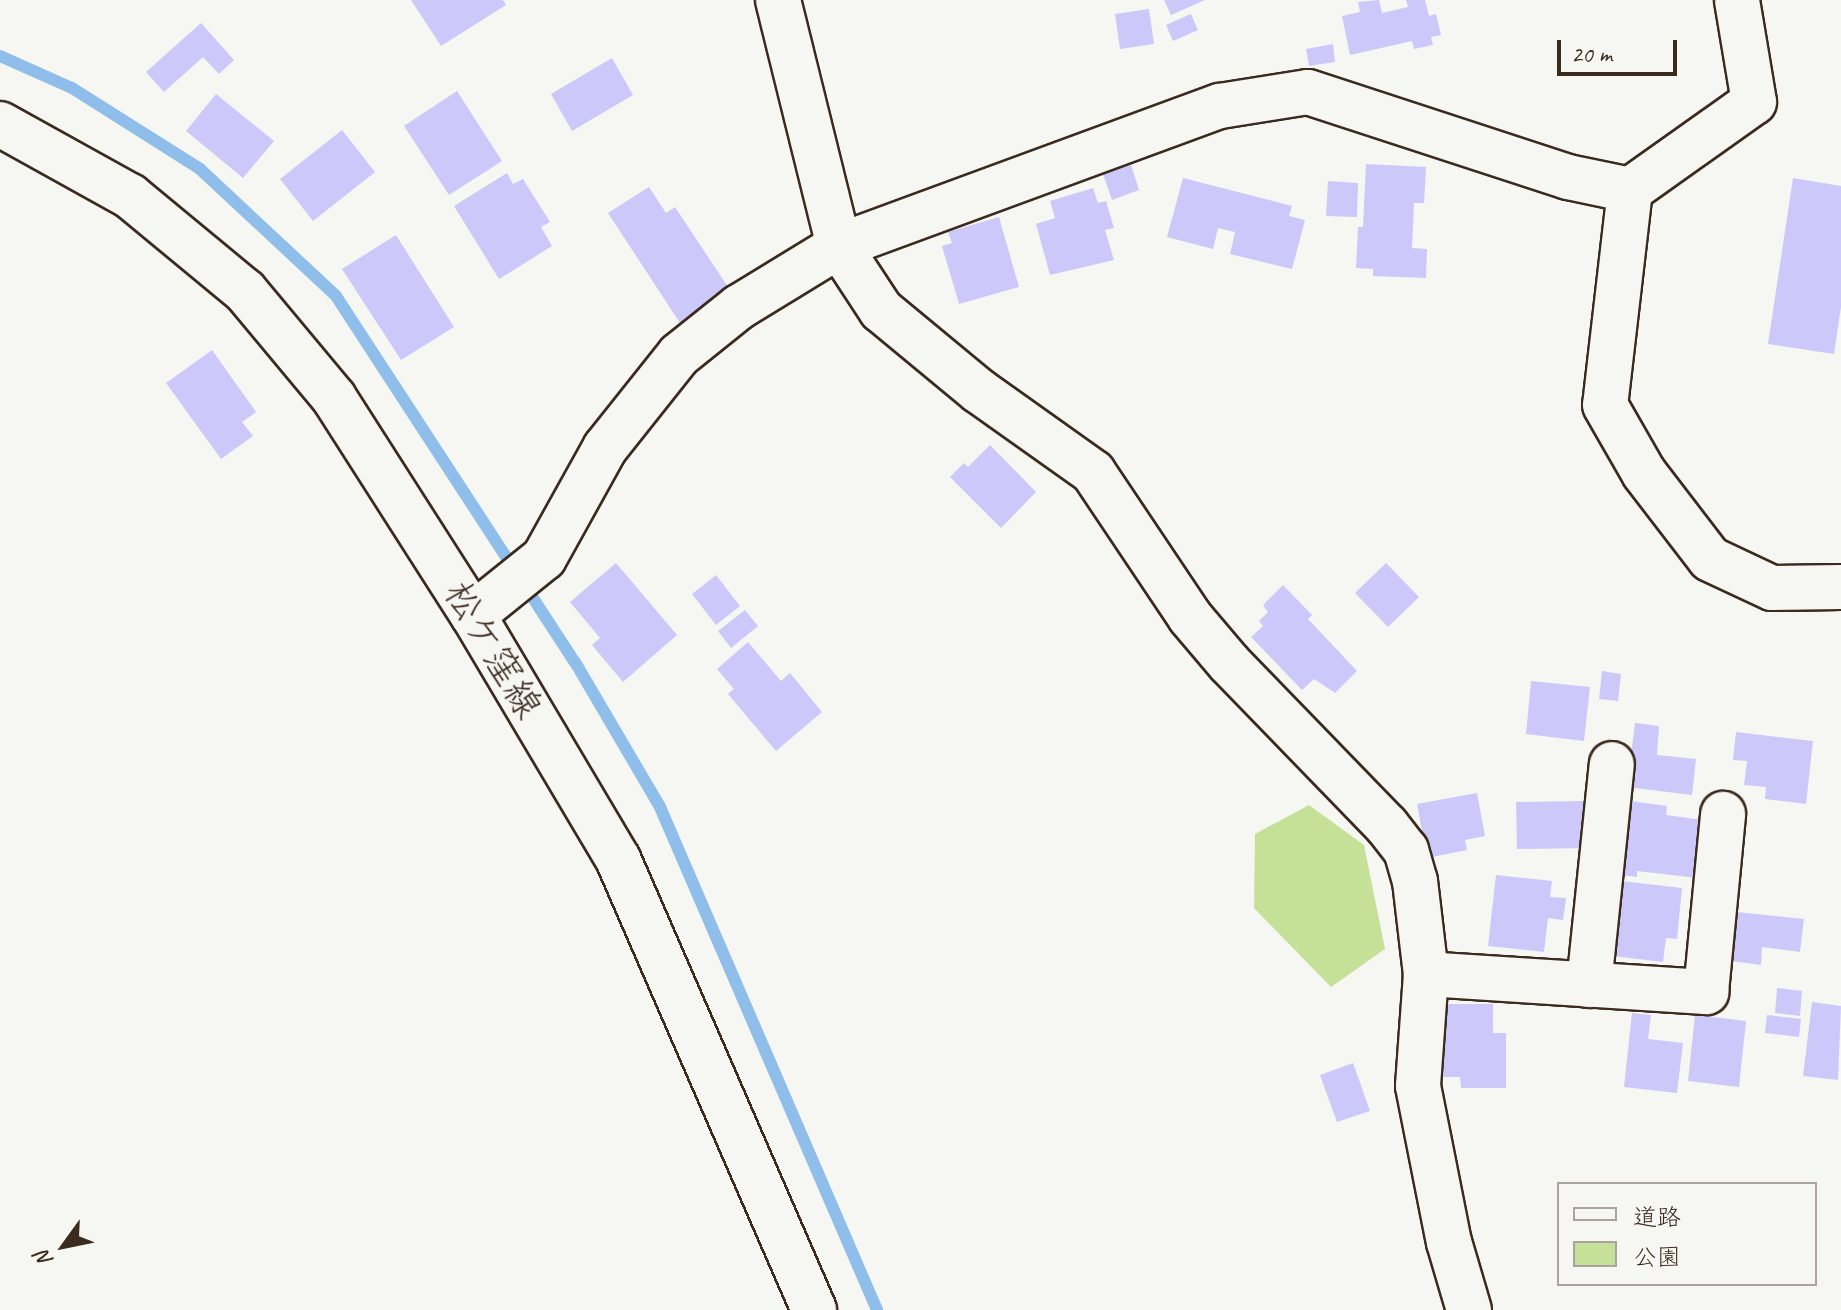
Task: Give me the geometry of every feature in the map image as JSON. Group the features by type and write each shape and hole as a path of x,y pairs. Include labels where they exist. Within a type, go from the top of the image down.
{"street":[{"path":"778,0 839,246 881,310 979,391 1093,472 1200,629 1387,826 1406,850 1415,881 1426,974 1418,1086 1449,1242 1469,1310"},
{"path":"486,605 541,560 605,448 679,355 739,307 839,246 1220,106 1308,92 1568,177 1630,190 1754,102 1737,0"},
{"name":"松ケ窪線","path":"0,124 130,196 245,291 334,398 486,605 618,859 814,1310"},
{"path":"1630,190 1605,405 1644,473 1710,559 1772,588 1841,587"},
{"path":"1589,985 1612,764"},
{"path":"1426,974 1706,992 1723,814"}],"green space":[{"path":"1309,805 1364,845 1385,949 1331,987 1254,908 1255,834"}],"building":[{"path":"411,0 503,0 506,5 441,46"},
{"path":"1164,0 1205,0 1171,15"},
{"path":"1379,0 1382,13 1408,7 1406,0 1425,0 1429,16 1436,14 1441,35 1431,37 1433,45 1414,49 1412,41 1350,55 1342,16 1360,12 1358,2"},
{"path":"1149,9 1154,44 1120,49 1115,14"},
{"path":"1191,14 1198,30 1173,41 1166,25"},
{"path":"201,23 234,60 219,74 203,57 164,92 146,72"},
{"path":"1333,44 1335,62 1309,66 1306,49"},
{"path":"612,58 633,95 572,131 551,94"},
{"path":"457,91 502,161 449,195 404,126"},
{"path":"216,94 274,141 243,178 186,131"},
{"path":"342,130 375,172 313,221 280,179"},
{"path":"1366,164 1426,167 1424,203 1414,203 1412,248 1427,249 1426,278 1373,276 1373,269 1356,268 1358,227 1363,227"},
{"path":"1131,165 1139,190 1112,200 1103,174"},
{"path":"507,173 513,184 523,179 550,222 541,227 552,246 499,279 454,206"},
{"path":"1183,178 1292,206 1289,216 1305,220 1292,269 1230,254 1235,232 1218,228 1213,249 1167,237"},
{"path":"1793,178 1841,186 1841,307 1834,354 1768,344"},
{"path":"1328,181 1358,183 1357,217 1326,216"},
{"path":"649,187 666,213 675,207 730,290 680,323 608,213"},
{"path":"1093,188 1098,203 1106,201 1114,228 1105,230 1114,260 1050,275 1036,224 1055,218 1050,201"},
{"path":"999,217 1019,287 959,304 942,246 952,243 948,232"},
{"path":"396,235 454,327 401,360 342,269"},
{"path":"212,350 256,412 242,422 253,436 221,459 166,383"},
{"path":"990,445 1036,492 1001,528 950,477 964,463 968,467"},
{"path":"616,563 677,635 623,682 592,645 600,638 570,602"},
{"path":"1386,563 1419,597 1388,627 1355,593"},
{"path":"716,575 740,606 716,625 692,594"},
{"path":"1283,585 1312,615 1308,619 1357,671 1335,693 1314,679 1302,690 1251,637 1263,626 1259,621 1268,612 1263,605"},
{"path":"745,610 758,626 731,648 718,631"},
{"path":"748,642 781,681 790,673 822,712 776,751 728,694 734,689 717,669"},
{"path":"1602,671 1621,674 1618,701 1599,699"},
{"path":"1531,681 1590,687 1584,741 1526,734"},
{"path":"1635,723 1659,726 1657,755 1696,759 1692,795 1627,787"},
{"path":"1736,732 1813,741 1806,804 1765,799 1766,787 1744,785 1747,761 1733,760"},
{"path":"1477,793 1485,836 1465,840 1467,850 1427,858 1417,804"},
{"path":"1586,801 1587,848 1517,849 1516,802"},
{"path":"1630,801 1667,806 1666,815 1703,820 1697,878 1637,871 1637,877 1621,875"},
{"path":"1496,875 1552,881 1550,897 1566,898 1563,920 1548,918 1544,952 1488,946"},
{"path":"1621,881 1682,888 1677,939 1666,938 1663,962 1613,956"},
{"path":"1737,912 1804,919 1800,952 1762,947 1761,965 1731,961"},
{"path":"1777,988 1802,991 1800,1016 1775,1013"},
{"path":"1812,1002 1841,1006 1838,1080 1803,1076"},
{"path":"1438,1004 1493,1004 1493,1033 1506,1033 1506,1088 1461,1088 1460,1077 1439,1077"},
{"path":"1632,1013 1651,1015 1648,1039 1683,1043 1677,1093 1624,1087"},
{"path":"1695,1015 1746,1021 1739,1087 1688,1081"},
{"path":"1767,1015 1801,1019 1799,1037 1765,1033"},
{"path":"1353,1063 1370,1111 1337,1122 1320,1075"}],"waterway":[{"path":"0,56 72,88 200,169 336,296 575,662 660,807 877,1310"}]}
